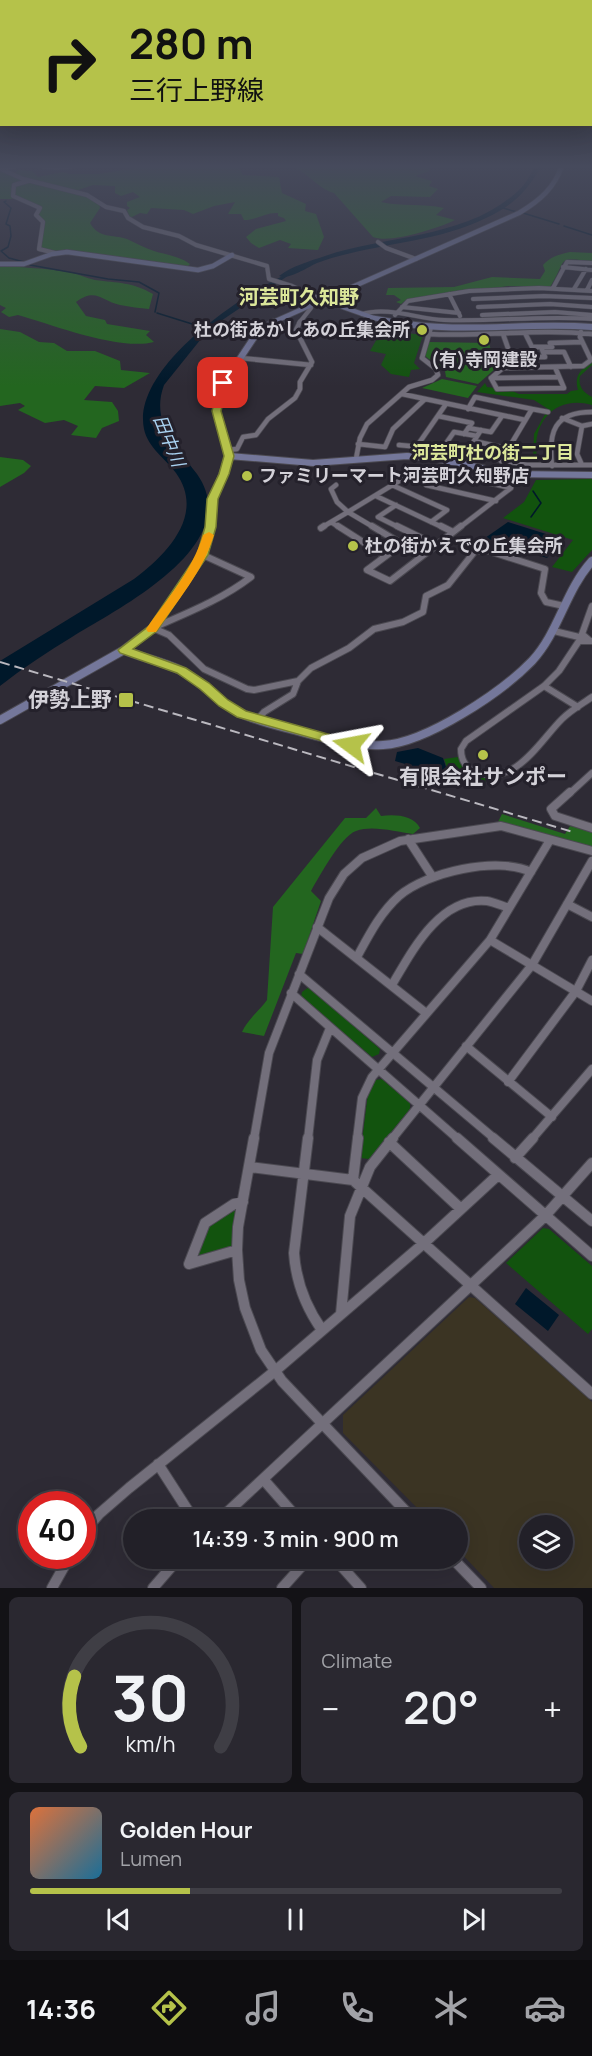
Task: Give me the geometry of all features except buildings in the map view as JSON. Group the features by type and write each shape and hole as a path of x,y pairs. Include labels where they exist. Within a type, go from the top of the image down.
{"street":[{"path":"40,239 39,249 55,253 73,252 192,270 211,267 232,255"},
{"path":"185,239 196,245 268,266 270,279 322,300 392,322 464,328 563,324 592,327"},
{"path":"153,628 203,555 210,527 213,499 224,474 228,453 217,404 223,383 263,328 280,318 461,239"},
{"path":"378,242 386,248 416,259"},
{"path":"0,264 27,264 55,253"},
{"path":"553,288 563,267 569,262 592,262"},
{"path":"563,267 592,270"},
{"path":"574,289 586,269"},
{"path":"395,315 408,301 470,291 539,288 589,290 592,280"},
{"path":"539,288 557,317"},
{"path":"470,291 483,318"},
{"path":"449,294 463,321"},
{"path":"473,299 544,296 592,298"},
{"path":"428,298 435,311"},
{"path":"478,307 550,304 592,307"},
{"path":"228,453 237,449 243,437 256,435 268,419 292,401 300,389 300,382 312,360 296,328 311,308 308,306"},
{"path":"402,308 459,313"},
{"path":"362,314 372,309 395,315 463,321 555,312 592,315"},
{"path":"483,318 557,317 592,320"},
{"path":"523,318 527,326"},
{"path":"356,459 358,444 367,424 413,384 430,380 438,375 436,369 423,360 431,327"},
{"path":"429,334 580,332 592,334"},
{"path":"491,378 503,368 582,366 591,360 580,332"},
{"path":"525,333 532,347 564,352 571,367"},
{"path":"503,334 515,368"},
{"path":"553,349 550,342 582,342"},
{"path":"511,357 545,357 542,350"},
{"path":"240,358 311,365"},
{"path":"491,378 497,389 564,388 555,367"},
{"path":"491,378 559,377"},
{"path":"402,394 525,420"},
{"path":"468,409 475,398 548,412"},
{"path":"358,444 385,447 393,429 424,400"},
{"path":"417,446 446,404"},
{"path":"501,461 532,409"},
{"path":"552,466 550,439 562,418 575,412 592,412"},
{"path":"438,416 472,423 464,434"},
{"path":"468,428 491,432 502,416"},
{"path":"562,418 582,426 592,424"},
{"path":"582,426 577,454 582,465"},
{"path":"481,430 474,441 509,449"},
{"path":"442,449 454,432 477,436"},
{"path":"399,445 442,449 501,461 552,466 592,465"},
{"path":"228,453 313,463 420,456 523,475 592,476"},
{"path":"459,477 472,455"},
{"path":"321,528 351,512 402,479 406,468 435,471 511,488"},
{"path":"435,471 426,485 496,501"},
{"path":"336,485 331,489 338,504 402,544 367,570 390,581 517,484"},
{"path":"392,486 447,510 430,522"},
{"path":"376,496 453,532"},
{"path":"396,506 378,517 436,545"},
{"path":"331,522 385,556"},
{"path":"258,720 264,712 293,694 298,681 310,668 349,648 374,629 403,622 423,612 426,596 448,585 468,557 478,550 489,551 545,569 541,593 546,602 564,606"},
{"path":"0,720 124,650 153,628 218,599 251,577 203,555"},
{"path":"124,650 182,670 230,707 258,720 351,745 378,746 410,741 438,728 515,676 533,660 554,631 577,578 592,561"},
{"path":"592,606 580,638 559,671 544,686 463,744 460,756 466,765 477,772 489,775 509,771 532,754 559,722 592,697"},
{"path":"153,628 165,632 176,640 205,670 247,689 254,690 298,681"},
{"path":"554,631 591,640"},
{"path":"544,686 578,707"},
{"path":"592,773 551,809 555,816 592,828"},
{"path":"403,1509 282,1382 261,1350 245,1308 237,1250 238,1227 269,1053 317,927 336,884 354,864 380,848 408,839 493,825 592,851"},
{"path":"408,839 432,876"},
{"path":"341,1314 350,1216 357,1184 362,1098 377,1069 490,940 550,840"},
{"path":"357,1184 532,965 592,861"},
{"path":"357,957 386,906 404,890 432,876 506,863 531,872"},
{"path":"392,986 421,936 446,912 457,906 481,901 499,902 509,908"},
{"path":"567,904 592,916"},
{"path":"317,927 426,1013"},
{"path":"490,940 592,1001"},
{"path":"508,1082 576,991 592,960"},
{"path":"299,974 592,1221"},
{"path":"291,993 592,1256"},
{"path":"322,1330 300,1292 295,1272 295,1231 317,1060 330,1028"},
{"path":"466,1046 552,1117"},
{"path":"515,1158 592,1069"},
{"path":"389,1142 461,1209"},
{"path":"231,1509 320,1423 544,1216 592,1163"},
{"path":"250,1167 357,1184 592,1394"},
{"path":"96,1518 158,1464 275,1371 423,1244 498,1175"},
{"path":"237,1250 189,1264 205,1223 234,1204 243,1202"},
{"path":"158,1464 187,1509"},
{"path":"263,1479 289,1509"},
{"path":"52,1588 63,1569"},
{"path":"153,1588 169,1569"},
{"path":"282,1588 299,1569"},
{"path":"344,1569 361,1588"},
{"path":"463,1569 481,1588"}],"shaded area":[{"path":"469,1297 475,1298 592,1402 592,1588 494,1588 468,1561 468,1509 418,1509 343,1433 343,1415"}],"green space":[{"path":"42,239 127,239 190,264 186,268 41,249"},
{"path":"248,239 323,239 318,250 288,248 291,244 280,240 259,248"},
{"path":"570,252 592,253 592,261 567,260 550,287 508,286 406,300 401,304 396,302 401,300 394,295 386,295 388,288 454,287 492,277 540,279 545,271 543,265 546,262 555,256"},
{"path":"0,265 69,272 95,280 138,287 153,294 149,309 120,305 94,295 76,302 86,316 105,320 107,324 150,331 146,335 154,342 140,344 105,340 18,315 9,317 1,312 6,308 0,305"},
{"path":"0,329 20,332 39,342 54,343 67,351 95,351 120,361 121,370 150,373 124,388 95,386 84,400 112,402 118,411 119,421 102,428 96,438 71,435 78,426 64,420 45,423 18,410 25,406 20,403 0,406"},
{"path":"382,330 423,335 414,363 420,369 411,370 409,377 391,374 381,365 386,354 370,351"},
{"path":"429,342 489,343 496,368 478,384 446,377 445,371 425,356"},
{"path":"592,361 592,365 580,376 580,383 582,389 592,397 592,405 566,404 547,416 537,436 538,462 533,462 534,434 548,409 534,400 477,392 485,383 487,387 510,390 519,394 567,394 578,390 579,374"},
{"path":"442,379 477,386 468,398 422,388"},
{"path":"0,457 23,460 31,466 24,473 0,487"},
{"path":"592,479 592,550 572,572 552,567 573,540 503,518 524,502 536,480"},
{"path":"458,757 468,771 486,777 485,783 465,780 450,774 444,759"},
{"path":"376,808 381,816 397,815 408,818 420,828 413,834 363,829 350,834 331,858 311,891 321,901 303,954 296,953 264,1036 242,1032 267,1000 273,907 345,818 366,818"},
{"path":"502,814 565,834 570,826 592,831 592,848 498,822"},
{"path":"309,987 380,1049 379,1054 372,1057 301,997 302,992"},
{"path":"382,1079 410,1103 410,1109 369,1159 360,1158 368,1093 375,1080"},
{"path":"233,1208 237,1211 233,1246 202,1257 197,1254 208,1225"},
{"path":"543,1228 549,1229 592,1266 592,1329 588,1334 506,1263"}],"water":[{"path":"298,269 209,329 164,385 160,411 163,423 174,444 197,474 208,500 205,525 191,549 170,572 145,592 44,654 0,686 0,661 134,579 169,546 184,519 187,504 184,489 176,473 149,442 144,429 145,405 156,380 174,356 224,312 251,294"},
{"path":"508,522 562,539 547,558 485,538"},
{"path":"418,748 443,758 447,770 432,772 395,761 397,752"},
{"path":"526,1288 559,1315 548,1331 515,1304"}],"waterway":[{"path":"10,239 8,247 1,251 9,258 24,262"},
{"name":"田中川","path":"283,276 340,253 407,239"},
{"path":"30,265 108,279 139,282 159,293 155,312"},
{"path":"157,313 205,328"},
{"path":"531,517 541,503 533,491"}],"railway":[{"path":"0,662 573,832"}],"slow traffic":[{"path":"152,629 203,555 209,535"}],"place":[{"name":"杜の街あかしあの丘集会所","path":"422,330"},
{"name":"(有)寺岡建設","path":"484,340"},
{"name":"ファミリーマート河芸町久知野店","path":"247,476"},
{"name":"杜の街かえでの丘集会所","path":"353,546"},
{"name":"伊勢上野","path":"126,700"},
{"name":"有限会社サンポー","path":"483,755"}],"district":[{"name":"河芸町久知野","path":"299,297"},
{"name":"河芸町杜の街二丁目","path":"493,453"}],"route":[{"path":"223,383 217,411 229,456 211,505 210,527 203,555 153,628 124,650 182,670 237,712 351,745"}]}
